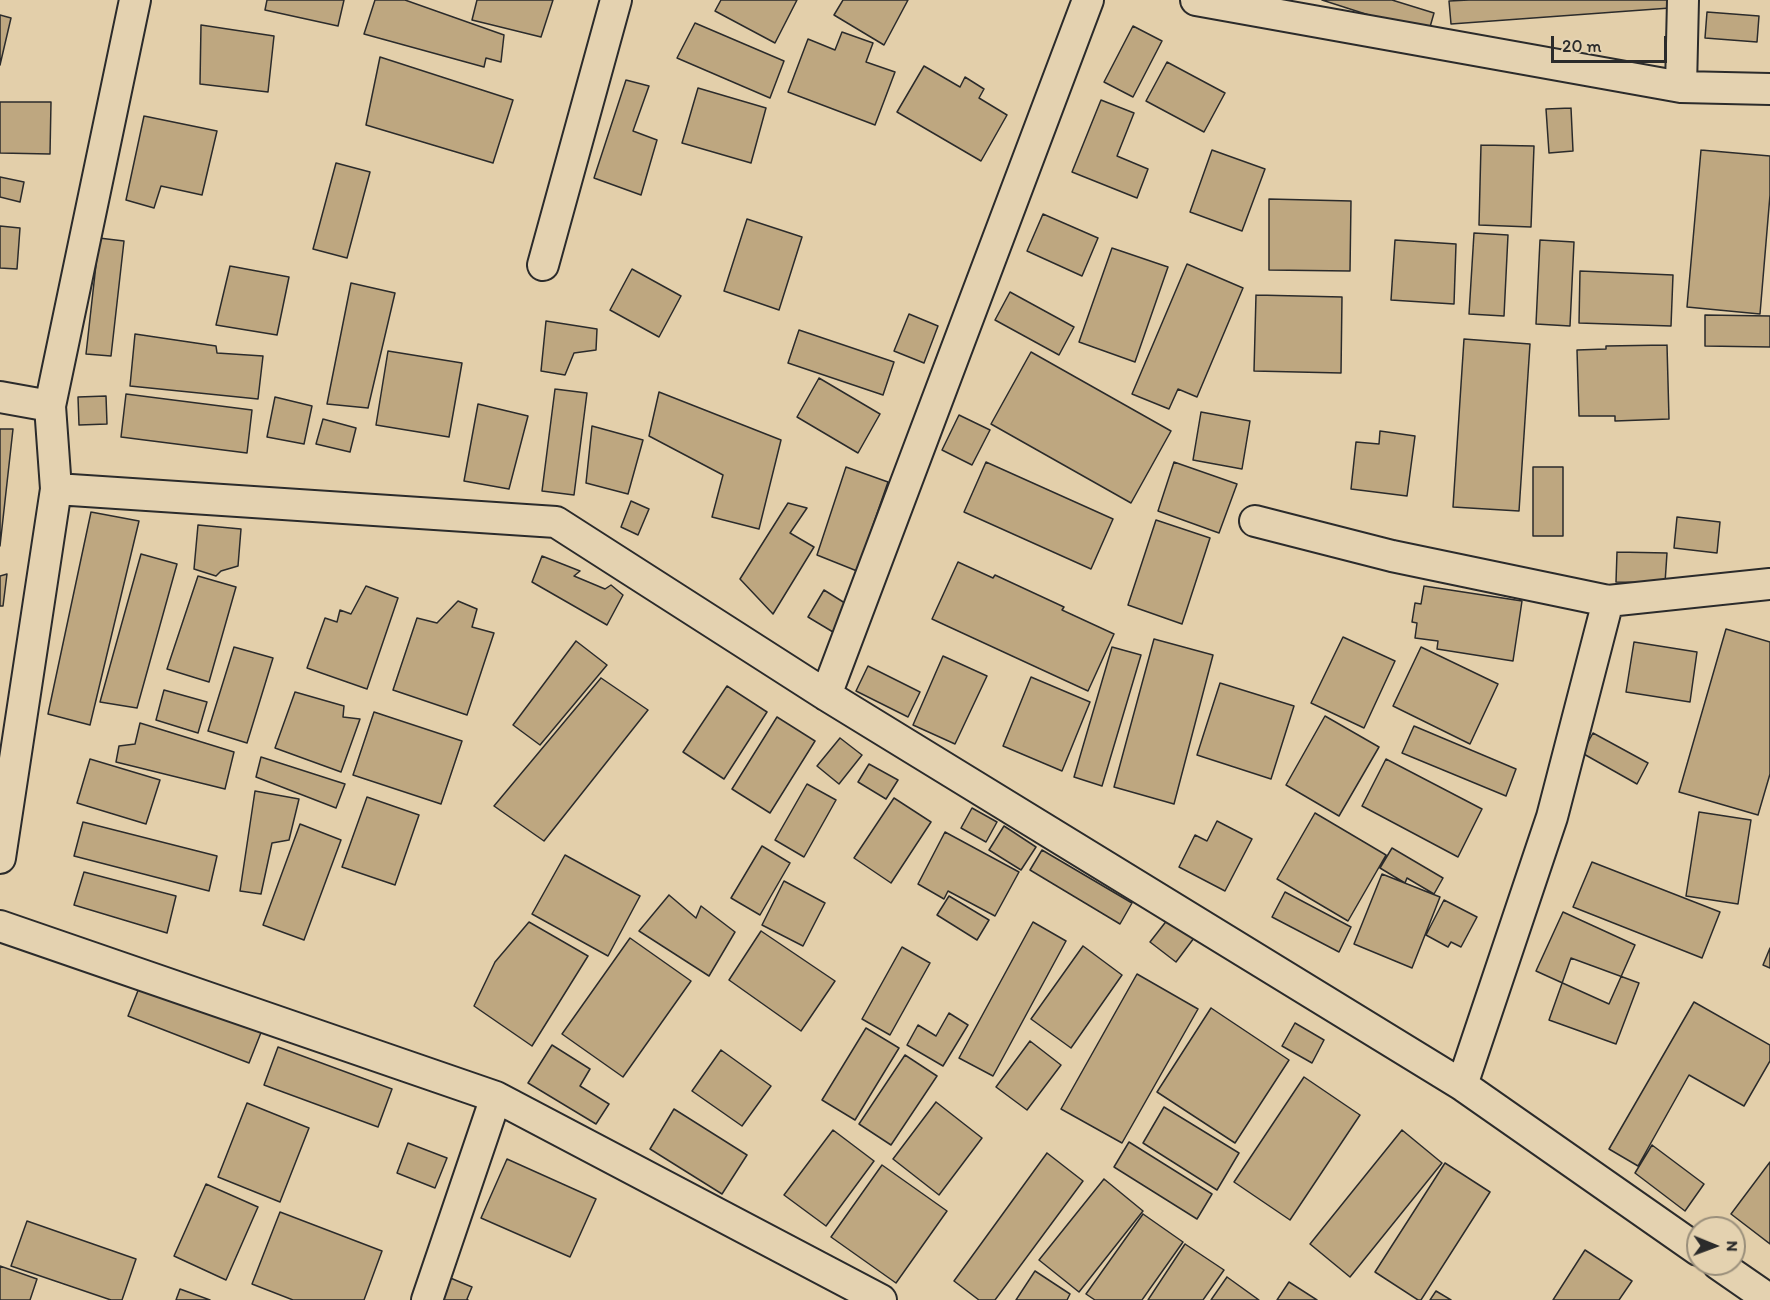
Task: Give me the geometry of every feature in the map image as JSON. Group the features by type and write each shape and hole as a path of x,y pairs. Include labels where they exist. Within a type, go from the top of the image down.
{"street":[{"path":"543,265 616,0"},
{"path":"826,695 1088,0"},
{"path":"1198,0 1680,87 1770,89"},
{"path":"1680,87 1683,0"},
{"path":"0,858 56,489 50,406 132,2"},
{"path":"0,397 50,406"},
{"path":"56,489 556,522 826,695 1462,1085 1686,1242"},
{"path":"1255,521 1392,556 1608,601 1770,584"},
{"path":"1462,1085 1552,817 1608,601"},
{"path":"0,926 496,1097 881,1300"},
{"path":"427,1300 496,1097"},
{"path":"1735,1276 1770,1300"}],"building":[{"path":"267,0 344,0 338,26 265,10"},
{"path":"375,0 405,0 504,35 501,62 486,58 484,67 364,34"},
{"path":"477,0 553,0 541,37 472,20"},
{"path":"721,0 797,0 775,43 715,11"},
{"path":"843,0 908,0 884,45 834,15"},
{"path":"1322,0 1392,0 1434,13 1428,34"},
{"path":"1669,0 1670,8 1451,24 1449,1"},
{"path":"1707,12 1759,16 1757,42 1705,38"},
{"path":"0,15 11,18 0,65"},
{"path":"695,23 784,61 770,98 677,58"},
{"path":"201,25 274,36 268,92 200,84"},
{"path":"1133,26 1162,41 1133,97 1104,82"},
{"path":"842,32 873,43 866,62 895,72 875,125 788,92 808,39 835,50"},
{"path":"380,57 513,100 493,163 366,125"},
{"path":"1167,62 1225,93 1204,132 1146,101"},
{"path":"924,66 960,87 965,77 984,89 979,98 1007,115 981,161 897,112"},
{"path":"626,80 649,86 633,131 657,140 641,195 594,178"},
{"path":"698,88 766,108 751,163 682,143"},
{"path":"1101,100 1134,113 1117,156 1148,169 1137,198 1072,172"},
{"path":"0,102 51,102 50,154 0,153"},
{"path":"1571,108 1573,151 1549,153 1546,109"},
{"path":"144,116 217,131 202,195 161,186 154,208 126,200"},
{"path":"1481,145 1534,146 1531,227 1479,225"},
{"path":"1212,150 1265,169 1242,231 1190,212"},
{"path":"1701,150 1770,156 1770,195 1760,314 1687,307"},
{"path":"336,163 370,172 347,258 313,249"},
{"path":"0,177 24,182 20,202 0,197"},
{"path":"1269,199 1351,201 1350,271 1269,270"},
{"path":"1043,214 1098,238 1082,276 1027,251"},
{"path":"747,219 802,237 779,310 724,291"},
{"path":"0,226 20,228 17,269 0,268"},
{"path":"1474,233 1508,235 1504,316 1469,314"},
{"path":"99,238 124,241 111,356 86,354"},
{"path":"1395,240 1456,244 1454,304 1391,300"},
{"path":"1540,240 1574,242 1570,326 1536,324"},
{"path":"1112,248 1168,267 1135,362 1079,342"},
{"path":"1187,264 1243,288 1197,397 1178,389 1169,409 1132,394"},
{"path":"230,266 289,277 277,335 216,325"},
{"path":"632,269 681,296 659,337 610,310"},
{"path":"1580,271 1673,275 1671,326 1579,323"},
{"path":"351,283 395,293 368,408 327,404"},
{"path":"1010,292 1074,327 1059,355 995,320"},
{"path":"1256,295 1342,297 1341,373 1254,371"},
{"path":"909,314 938,326 924,363 894,351"},
{"path":"1705,315 1770,316 1770,347 1705,346"},
{"path":"546,321 597,329 596,350 574,353 565,375 541,371"},
{"path":"799,330 894,362 883,395 788,363"},
{"path":"135,334 216,346 217,353 263,356 258,399 130,386"},
{"path":"1464,339 1530,344 1519,511 1453,507"},
{"path":"1667,345 1669,419 1615,421 1615,416 1579,416 1577,350 1606,349 1606,346"},
{"path":"388,351 462,363 449,437 376,425"},
{"path":"1031,352 1171,431 1131,503 991,424"},
{"path":"819,378 880,414 858,453 797,417"},
{"path":"555,389 587,393 574,495 542,491"},
{"path":"659,392 781,440 759,529 712,517 723,475 649,436"},
{"path":"126,394 252,410 247,453 121,437"},
{"path":"106,396 107,424 79,425 78,397"},
{"path":"275,397 312,406 304,444 267,437"},
{"path":"478,404 528,416 509,489 464,481"},
{"path":"1201,412 1250,421 1242,469 1193,460"},
{"path":"959,415 990,430 972,465 942,450"},
{"path":"323,419 356,428 350,452 316,444"},
{"path":"592,426 643,440 628,494 586,483"},
{"path":"0,429 13,429 0,546"},
{"path":"1380,431 1415,436 1407,496 1351,489 1356,442 1379,444"},
{"path":"986,462 1113,519 1091,569 964,512"},
{"path":"1174,462 1237,484 1219,533 1158,511"},
{"path":"846,467 888,482 857,571 817,555"},
{"path":"1533,467 1563,467 1563,536 1533,536"},
{"path":"631,501 649,509 638,535 621,527"},
{"path":"788,503 807,508 790,533 814,547 773,614 740,579"},
{"path":"91,512 139,521 90,725 48,714"},
{"path":"1677,517 1720,522 1717,553 1674,548"},
{"path":"1156,520 1210,538 1182,624 1128,605"},
{"path":"198,525 241,529 238,566 221,571 216,576 194,569"},
{"path":"1617,552 1667,553 1665,583 1616,582"},
{"path":"141,554 177,564 137,708 100,702"},
{"path":"542,556 580,571 574,576 605,589 611,585 623,595 607,625 532,582"},
{"path":"958,562 993,578 995,575 1064,607 1062,610 1114,634 1088,691 932,619"},
{"path":"7,574 3,606 0,606 0,576"},
{"path":"198,576 236,587 209,682 167,669"},
{"path":"366,586 398,598 367,689 307,668 325,618 337,622 340,610 351,614"},
{"path":"1424,586 1522,601 1513,661 1437,649 1438,641 1415,638 1417,623 1412,622 1415,603 1421,604"},
{"path":"824,590 848,605 833,632 808,617"},
{"path":"458,601 477,609 472,627 494,633 467,715 393,690 417,618 437,623"},
{"path":"1726,629 1770,642 1770,774 1758,815 1679,792"},
{"path":"1343,637 1395,661 1364,728 1311,703"},
{"path":"1154,639 1213,655 1174,804 1114,787"},
{"path":"576,641 607,665 540,745 513,725"},
{"path":"1634,642 1697,652 1690,702 1626,692"},
{"path":"234,647 273,658 247,743 208,731"},
{"path":"1112,647 1141,655 1102,786 1074,777"},
{"path":"1421,647 1498,684 1470,744 1393,706"},
{"path":"943,656 987,676 955,744 913,725"},
{"path":"868,666 920,692 908,717 856,691"},
{"path":"1031,677 1090,702 1062,771 1003,746"},
{"path":"601,678 648,710 544,841 494,806"},
{"path":"1220,683 1294,706 1271,779 1197,755"},
{"path":"727,686 767,712 724,779 683,752"},
{"path":"164,690 207,702 198,733 156,720"},
{"path":"295,692 344,706 343,717 360,719 341,772 275,748"},
{"path":"374,712 462,741 441,804 353,775"},
{"path":"1325,716 1379,747 1339,816 1286,785"},
{"path":"777,717 815,741 770,813 732,789"},
{"path":"140,723 234,752 225,789 116,762 119,746 135,744"},
{"path":"1414,726 1516,769 1506,796 1402,753"},
{"path":"1593,733 1648,763 1637,784 1582,753"},
{"path":"840,738 862,755 839,784 817,766"},
{"path":"261,757 345,784 336,808 256,777"},
{"path":"90,759 160,780 146,824 77,803"},
{"path":"1386,759 1482,809 1458,857 1362,806"},
{"path":"869,764 898,780 886,799 858,782"},
{"path":"807,784 836,800 804,857 775,840"},
{"path":"255,791 299,799 289,840 272,843 261,894 240,891"},
{"path":"367,797 419,815 395,885 342,867"},
{"path":"894,798 931,822 891,883 854,858"},
{"path":"972,808 997,822 986,842 961,828"},
{"path":"1699,812 1751,820 1738,904 1686,896"},
{"path":"1315,813 1386,855 1348,921 1277,879"},
{"path":"1217,821 1252,839 1225,891 1179,867 1195,835 1207,841"},
{"path":"83,822 217,856 209,891 74,856"},
{"path":"300,824 341,840 304,940 263,925"},
{"path":"1004,826 1036,847 1021,870 989,850"},
{"path":"945,832 1019,872 995,916 948,891 944,899 918,884"},
{"path":"762,846 790,863 760,915 731,898"},
{"path":"1392,848 1443,878 1434,894 1407,878 1405,883 1380,868"},
{"path":"1042,850 1132,903 1120,924 1030,870"},
{"path":"565,855 640,896 608,956 532,914"},
{"path":"1592,862 1720,912 1702,958 1573,907"},
{"path":"84,872 176,896 167,933 74,905"},
{"path":"1382,874 1440,897 1412,968 1354,944"},
{"path":"784,881 825,903 803,946 762,925"},
{"path":"1285,892 1351,927 1339,952 1272,917"},
{"path":"669,895 696,918 701,906 735,932 709,976 639,931"},
{"path":"949,896 989,920 977,940 937,915"},
{"path":"1444,900 1477,917 1461,947 1451,942 1448,947 1426,935"},
{"path":"1563,912 1635,945 1609,1004 1536,971"},
{"path":"1168,919 1194,938 1176,962 1150,942"},
{"path":"529,922 588,956 532,1046 474,1006 495,962"},
{"path":"1033,922 1066,941 993,1076 959,1058"},
{"path":"761,931 835,981 801,1031 729,980"},
{"path":"630,938 691,981 623,1077 562,1034"},
{"path":"1083,946 1122,975 1071,1048 1031,1019"},
{"path":"902,947 930,963 890,1035 862,1019"},
{"path":"1770,948 1770,968 1763,965"},
{"path":"1571,958 1639,983 1616,1044 1549,1020"},
{"path":"1137,974 1198,1009 1122,1143 1061,1109"},
{"path":"141,983 262,1030 249,1063 128,1016"},
{"path":"1694,1002 1770,1045 1770,1061 1744,1106 1689,1075 1638,1166 1609,1149"},
{"path":"1211,1008 1289,1060 1235,1143 1157,1092"},
{"path":"949,1013 968,1025 943,1066 907,1045 918,1025 936,1036"},
{"path":"1295,1023 1324,1040 1312,1063 1282,1046"},
{"path":"866,1028 899,1048 855,1120 822,1100"},
{"path":"1030,1041 1061,1065 1027,1110 996,1087"},
{"path":"552,1045 590,1069 580,1086 609,1104 596,1124 528,1083"},
{"path":"278,1047 392,1089 378,1127 264,1085"},
{"path":"721,1050 771,1086 742,1126 692,1091"},
{"path":"905,1055 937,1076 891,1145 859,1124"},
{"path":"1304,1077 1360,1115 1290,1220 1234,1182"},
{"path":"936,1102 982,1138 939,1195 893,1159"},
{"path":"247,1103 309,1128 280,1202 218,1177"},
{"path":"1164,1107 1239,1153 1217,1190 1143,1143"},
{"path":"674,1109 747,1155 722,1194 650,1149"},
{"path":"833,1130 874,1161 826,1226 784,1195"},
{"path":"1402,1130 1442,1163 1350,1277 1310,1244"},
{"path":"1129,1142 1212,1194 1197,1219 1114,1167"},
{"path":"408,1143 447,1158 435,1188 397,1173"},
{"path":"1652,1145 1704,1184 1685,1211 1635,1173"},
{"path":"1047,1153 1083,1181 995,1300 979,1300 954,1281"},
{"path":"507,1159 596,1199 570,1257 481,1218"},
{"path":"1770,1162 1770,1244 1746,1226 1746,1216 1731,1214"},
{"path":"1445,1163 1490,1192 1421,1300 1418,1300 1375,1272"},
{"path":"882,1165 947,1211 896,1283 831,1237"},
{"path":"1104,1179 1143,1211 1079,1292 1039,1260"},
{"path":"206,1184 258,1207 226,1280 174,1256"},
{"path":"280,1212 382,1251 364,1300 293,1300 252,1284"},
{"path":"1143,1214 1183,1242 1142,1300 1095,1300 1086,1294"},
{"path":"27,1221 136,1259 122,1300 111,1300 11,1266"},
{"path":"1185,1244 1224,1270 1203,1300 1148,1300"},
{"path":"1585,1250 1632,1281 1619,1300 1553,1300"},
{"path":"0,1266 37,1279 30,1300 0,1300"},
{"path":"1035,1271 1070,1294 1067,1300 1016,1300"},
{"path":"448,1277 472,1287 468,1300 438,1300"},
{"path":"1227,1277 1259,1300 1211,1300"},
{"path":"1289,1282 1317,1300 1277,1300"},
{"path":"180,1289 210,1300 176,1300"},
{"path":"1436,1291 1451,1300 1430,1300"}]}
